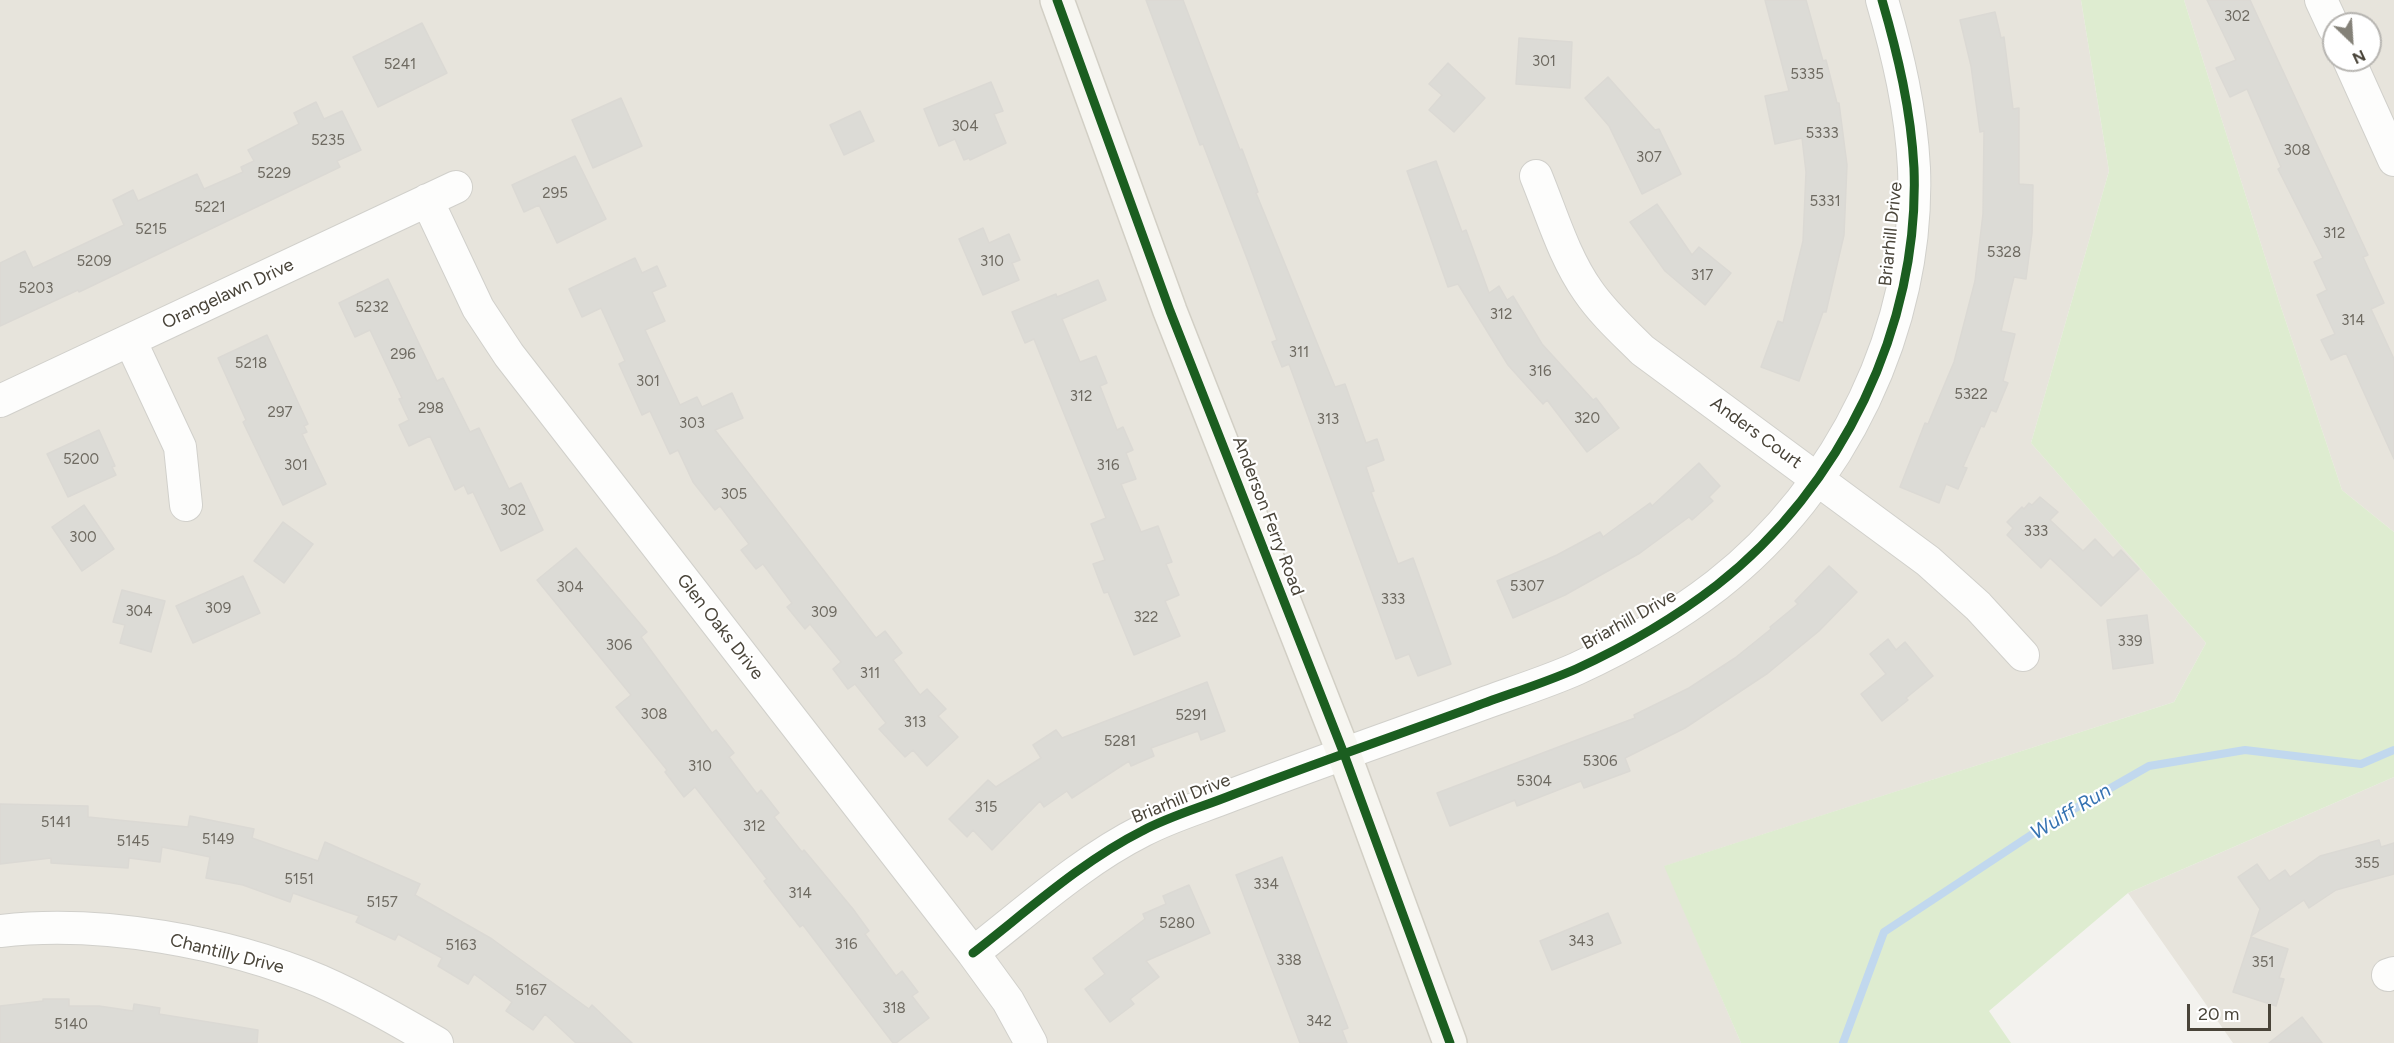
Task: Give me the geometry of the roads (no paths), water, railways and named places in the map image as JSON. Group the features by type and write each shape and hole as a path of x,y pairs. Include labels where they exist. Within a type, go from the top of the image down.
{"street":[{"name":"Anderson Ferry Road","path":"1057,0 1170,311 1344,754 1450,1043"},
{"name":"Briarhill Drive","path":"973,953 1104,852 1144,829 1571,671 1631,642 1676,615 1718,584 1758,549 1819,480 1859,411 1880,364 1900,301 1911,237 1914,172 1910,119 1898,55 1882,0"},
{"path":"2354,72 2394,160"},
{"name":"Anders Court","path":"1536,176 1568,256 1588,291 1613,322 1642,350 1928,561 1978,606 2023,655"},
{"name":"Orangelawn Drive","path":"0,401 456,186"},
{"name":"Glen Oaks Drive","path":"427,200 478,308 509,355 973,953 1008,1001 1032,1043"},
{"path":"130,340 180,447 186,505"},
{"name":"Chantilly Drive","path":"0,931 72,929 147,934 206,945 263,960 320,981 374,1006 437,1043"}],"waterway":[{"name":"Wulff Run","path":"1843,1043 1884,932 2046,825 2149,766 2245,750 2361,764 2394,750"}]}
